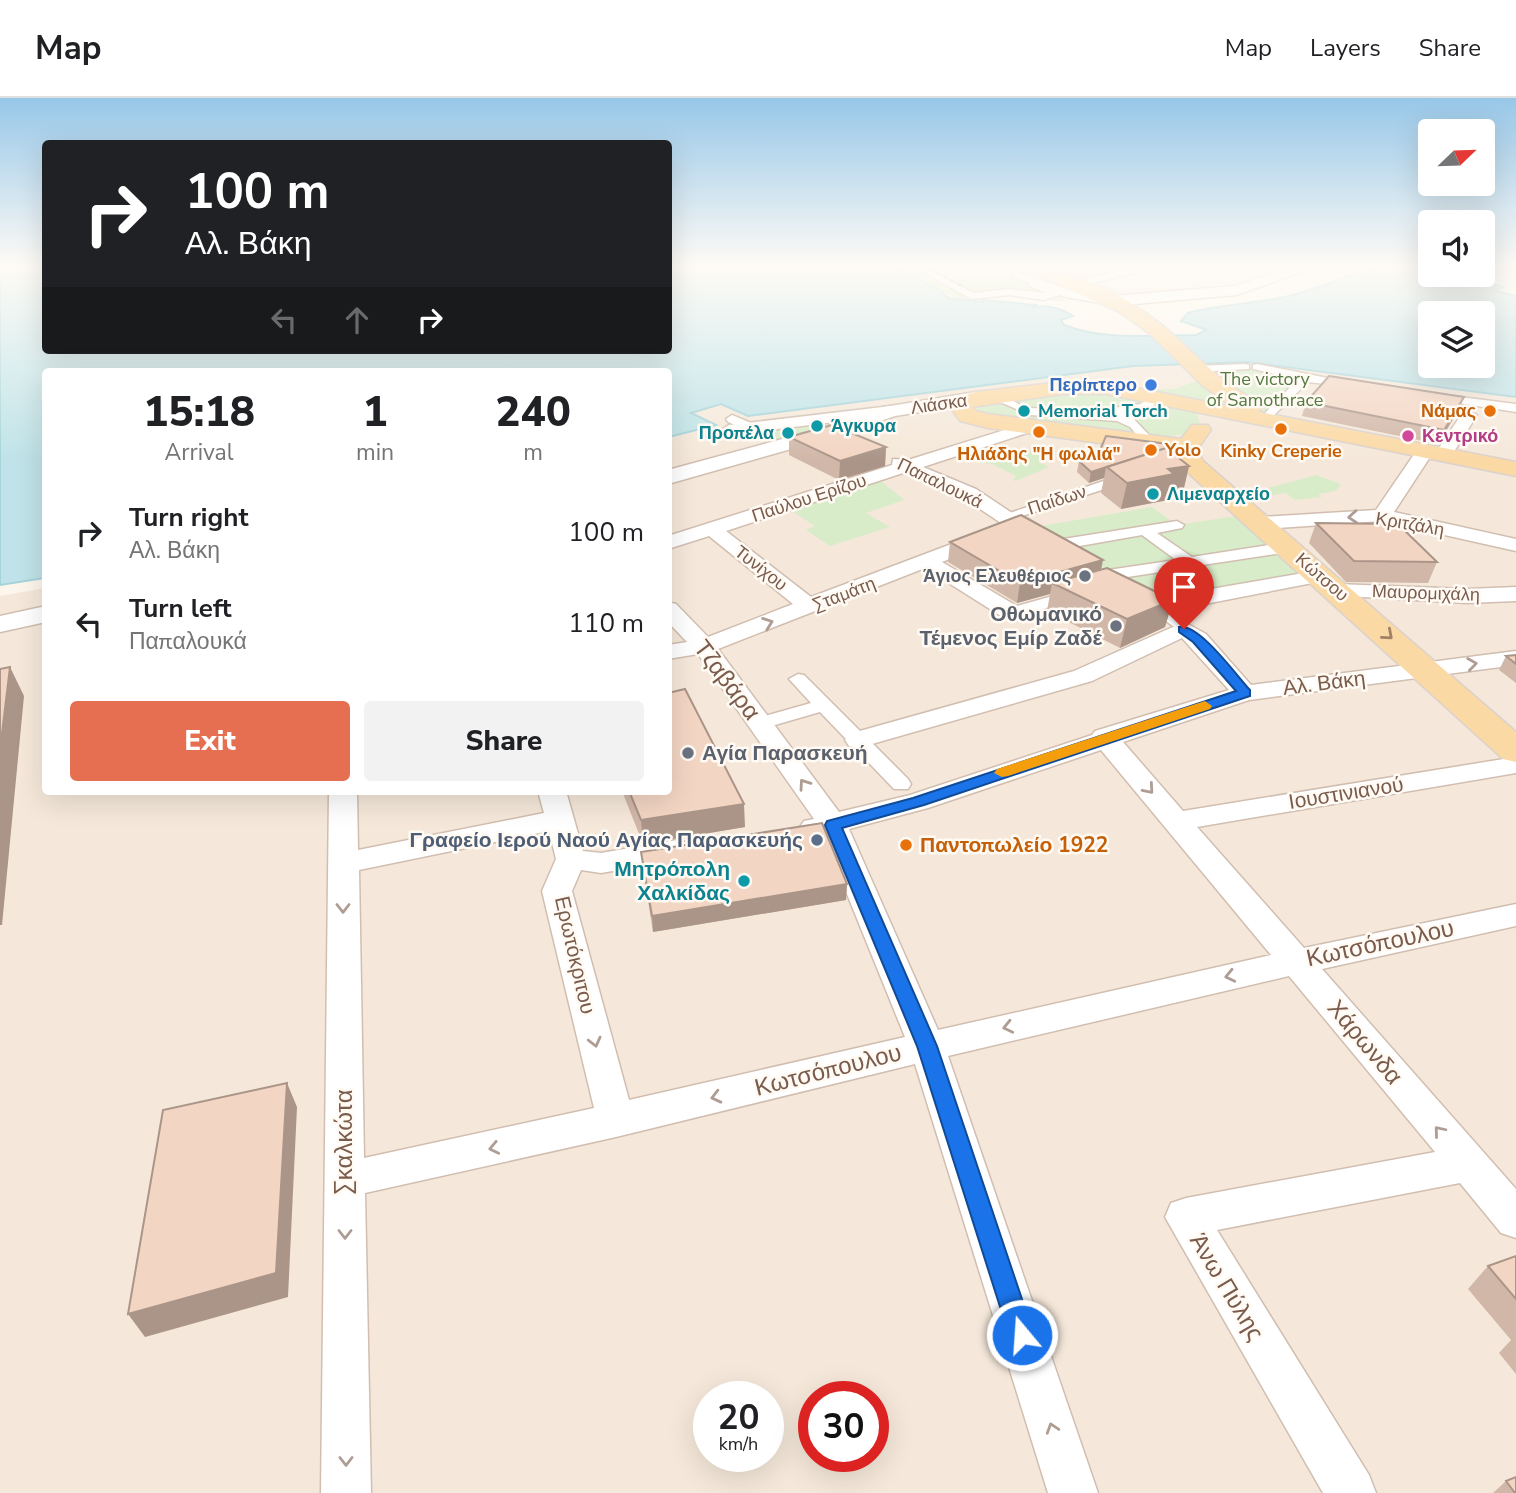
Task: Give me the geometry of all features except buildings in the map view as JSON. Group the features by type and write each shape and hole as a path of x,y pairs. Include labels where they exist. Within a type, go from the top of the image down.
{"main road":[{"path":"1156,330 1203,382 1292,424 1516,469"},
{"path":"1125,390 1164,390 1203,382"},
{"path":"986,397 963,404 961,410 968,416 988,421 1027,415 1142,441 1184,457 1203,382"},
{"name":"Λιάσκα","path":"986,397 1062,388 1125,390 1156,398 1203,382 1292,424"},
{"name":"Κώτσου","path":"1184,457 1428,670 1516,751"}],"street":[{"path":"1203,382 1251,367 1367,386"},
{"path":"1270,415 1305,377"},
{"path":"1062,388 1081,400 1080,409 1072,413"},
{"path":"1422,394 1473,409 1516,408"},
{"path":"986,397 1027,415 1058,412 1121,416 1144,407 1156,398"},
{"name":"Λιάσκα","path":"672,476 830,432 891,411 986,397"},
{"path":"1382,515 1473,409"},
{"path":"784,445 736,425 891,411"},
{"name":"Λιάσκα","path":"891,411 988,421"},
{"name":"Παύλου Ερίζου","path":"672,542 906,466 1027,415"},
{"path":"1121,416 1142,430 1142,441"},
{"path":"830,432 856,443"},
{"name":"Παπαλουκά","path":"881,455 969,493 1077,557"},
{"name":"Παίδων","path":"1032,532 1143,472"},
{"name":"Κριτζάλη","path":"1261,523 1382,515 1516,545"},
{"path":"1032,532 1144,530 1177,525"},
{"name":"Τυνίχου","path":"712,529 810,607"},
{"path":"1144,530 1189,562"},
{"name":"Σταμάτη","path":"672,651 704,646 927,561 1032,532"},
{"path":"927,561 1012,613 1109,576 1288,547"},
{"path":"1162,566 1205,597"},
{"path":"1109,576 1198,639 1245,693"},
{"name":"Μαυρομιχάλη","path":"1205,597 1329,583 1467,596 1516,594"},
{"path":"1154,606 1205,597"},
{"name":"Τζαβάρα","path":"672,613 704,646 833,825 927,1046 1073,1493"},
{"path":"0,624 42,615"},
{"path":"858,740 1083,676 1184,629"},
{"name":"Αλ. Βάκη","path":"784,833 833,825 918,802 1104,737 1245,693 1516,659"},
{"path":"798,678 901,784"},
{"path":"761,723 824,705"},
{"name":"Χάρωνδα","path":"1104,737 1297,960 1466,1164 1516,1219"},
{"name":"Ιουστινιανού","path":"1177,821 1516,765"},
{"name":"Σκαλκώτα","path":"343,795 346,1493"},
{"path":"553,795 571,859 601,863 706,846"},
{"path":"343,863 560,819"},
{"name":"Ερωτόκριτου","path":"571,859 557,891 615,1121"},
{"name":"Κωτσόπουλου","path":"344,1180 615,1121 1297,960 1516,915"},
{"name":"Άνω Πύλης","path":"1351,1493 1186,1217 1466,1164"}],"shaded area":[{"path":"1247,362 1516,397 1516,1493 0,1493 0,596 42,589 42,795 672,795 672,436 715,425 690,413 721,404 1133,366"}],"green space":[{"name":"The victory of Samothrace","path":"1257,367 1305,378 1270,415 1125,390 1174,389 1200,380 1194,369"},
{"path":"1107,394 1145,398 1196,413 1200,423 1185,434 1161,437 993,419 974,411 980,405 1054,395"},
{"path":"848,415 857,423 784,445 747,426"},
{"path":"1026,449 1051,458 1038,462 1049,467 1016,481 1013,480 1016,476 992,464 979,462 1008,461 1021,456 1015,453"},
{"path":"1316,475 1341,484 1336,491 1318,494 1322,497 1295,500 1286,493 1269,496 1264,489"},
{"path":"875,476 904,500 866,513 890,527 830,546 806,530 815,526 784,506"},
{"path":"1152,507 1177,525 1250,514 1321,576 1154,606 1024,529"}],"water":[{"path":"0,330 42,330 42,354 672,354 672,330 1081,330 1129,336 1196,335 1207,330 1418,330 1418,378 1495,378 1495,330 1516,330 1516,397 1247,362 1133,366 748,416 721,404 691,413 716,425 672,436 672,368 42,368 42,578 0,585"}],"slow traffic":[{"path":"1002,773 1104,737 1205,706"}],"place":[{"name":"Περίπτερο","path":"1151,385"},
{"name":"Memorial Torch","path":"1024,411"},
{"name":"Νάμας","path":"1490,411"},
{"name":"Άγκυρα","path":"817,426"},
{"name":"Kinky Creperie","path":"1281,429"},
{"name":"Ηλιάδης \"Η φωλιά\"","path":"1039,432"},
{"name":"Προπέλα","path":"788,433"},
{"name":"Κεντρικό","path":"1408,436"},
{"name":"Yolo","path":"1151,450"},
{"name":"Λιμεναρχείο","path":"1153,494"},
{"name":"Άγιος Ελευθέριος","path":"1085,576"},
{"name":"Οθωμανικό Τέμενος Εμίρ Ζαδέ","path":"1116,626"},
{"name":"Αγία Παρασκευή","path":"688,753"},
{"name":"Γραφείο Ιερού Ναού Αγίας Παρασκευής","path":"817,840"},
{"name":"Παντοπωλείο 1922","path":"906,845"},
{"name":"Μητρόπολη Χαλκίδας","path":"744,881"}],"route":[{"path":"1022,1335 927,1046 833,825 918,802 1104,737 1245,693 1198,639 1184,629"}]}
